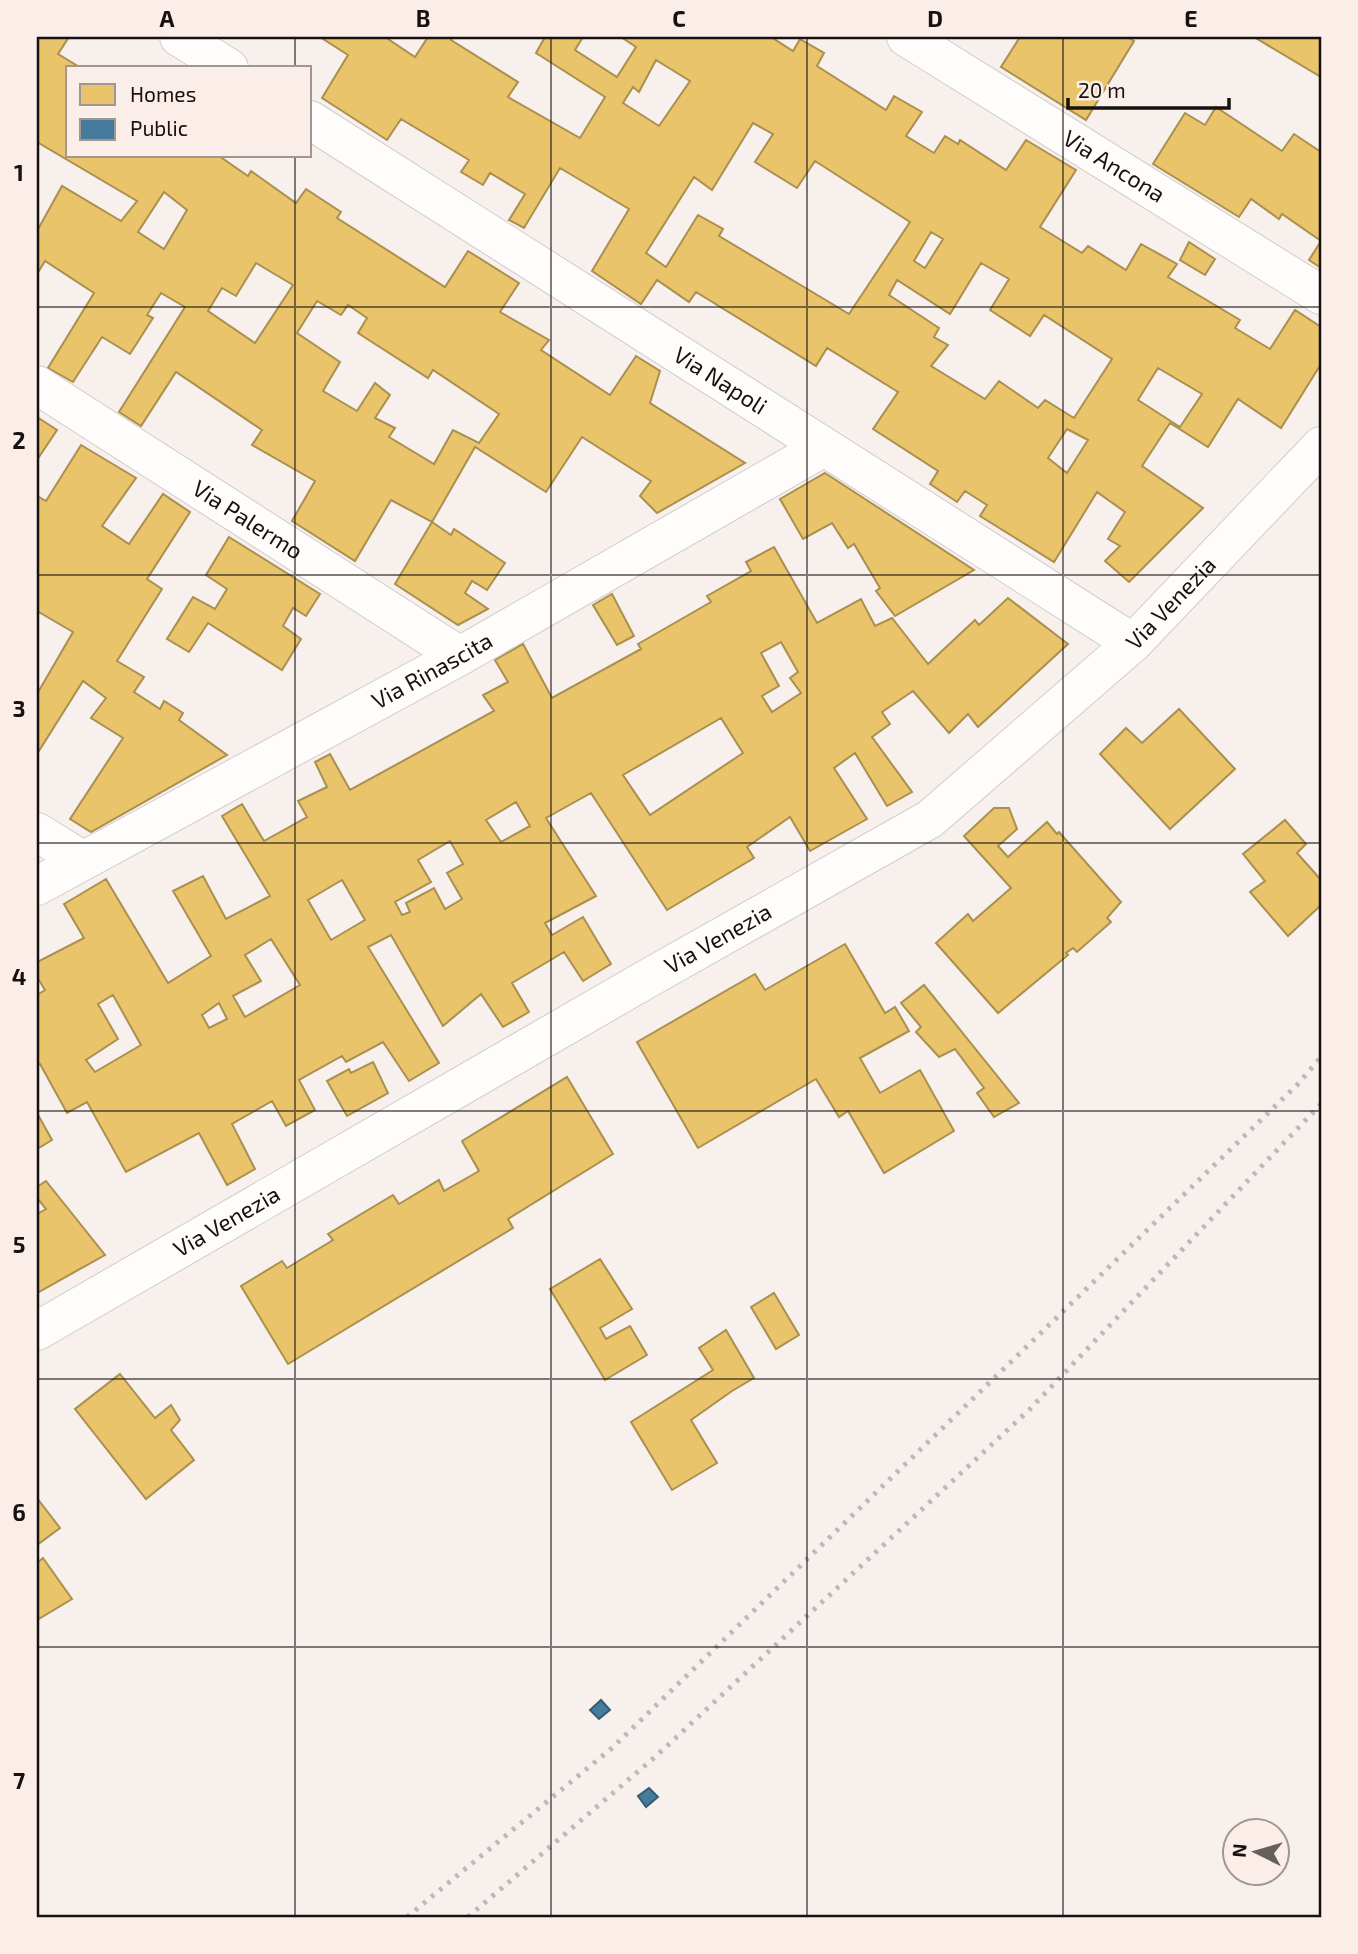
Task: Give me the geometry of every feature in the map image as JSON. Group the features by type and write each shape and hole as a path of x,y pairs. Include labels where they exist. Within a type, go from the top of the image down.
{"street":[{"path":"179,37 226,66"},
{"name":"Via Ancona","path":"906,37 1321,295"},
{"name":"Via Napoli","path":"312,121 1133,643"},
{"name":"Via Palermo","path":"37,385 460,656"},
{"name":"Via Venezia","path":"37,1331 572,1021 930,819 1133,643 1321,446"},
{"name":"Via Rinascita","path":"37,886 460,656 824,447"},
{"path":"37,832 82,860"}],"building: Homes":[{"path":"37,37 69,37 58,54 78,66 66,66 66,158 222,158 248,176 251,171 296,203 306,189 341,212 337,218 445,287 468,251 519,283 500,312 549,340 541,350 610,395 636,356 660,371 650,403 745,463 657,513 640,496 651,481 582,437 546,492 475,447 432,522 391,500 355,561 292,521 315,481 252,445 262,430 176,372 141,426 119,412 185,307 161,293 147,315 153,318 130,354 102,337 73,382 48,368 94,293 45,261 37,274 37,231 62,186 121,221 137,201 37,142","holes":["164,192 187,210 164,249 138,232","256,263 293,285 255,343 208,311 222,288 236,296","317,301 341,315 348,305 367,318 358,333 428,378 433,370 499,414 479,443 453,430 434,464 389,437 395,428 375,418 390,395 375,383 357,411 323,391 340,362 297,333"]},
{"path":"320,37 385,37 415,57 428,37 453,37 451,40 518,82 508,97 580,138 605,97 536,53 545,37 583,37 575,50 617,77 636,47 621,37 771,37 793,51 800,39 824,53 817,66 886,110 894,96 922,112 906,136 934,153 945,136 958,144 960,140 1006,170 1026,140 1076,170 1040,227 1082,253 1088,246 1126,270 1141,244 1177,264 1168,277 1240,320 1235,328 1270,349 1295,310 1321,327 1321,364 1281,428 1238,399 1208,447 1170,423 1142,466 1203,508 1129,582 1105,561 1120,546 1108,539 1125,512 1097,492 1054,562 980,516 987,505 965,491 957,502 930,484 938,471 873,429 898,392 827,348 816,366 696,292 689,302 657,280 641,304 592,271 629,209 560,168 524,228 509,220 525,194 490,173 483,185 461,172 469,160 401,119 387,140 322,98 348,55","holes":["656,60 690,81 659,126 623,103 633,87 639,92","753,123 773,134 755,162 797,188 815,161 910,222 849,314 719,236 723,229 698,215 666,267 646,253 694,177 712,190","931,232 943,239 925,268 914,261","981,263 1009,279 990,310 1030,336 1044,315 1112,359 1074,418 1045,400 1038,408 999,381 985,399 931,366 948,345 934,337 939,328 889,295 897,280 950,314","1158,368 1202,394 1180,427 1138,400","1067,429 1088,440 1067,473 1048,458"]},
{"path":"1020,37 1127,37 1134,41 1086,120 1001,67"},
{"path":"1254,37 1321,37 1321,77"},
{"path":"1216,107 1282,151 1294,134 1321,152 1321,241 1282,214 1279,219 1251,199 1239,217 1153,164 1185,113 1205,125"},
{"path":"1321,241 1321,268 1309,260"},
{"path":"1189,242 1215,259 1205,275 1180,260"},
{"path":"37,417 57,430 37,460"},
{"path":"81,445 136,478 102,526 129,544 163,494 190,512 147,579 162,589 117,661 144,677 134,692 160,709 164,701 183,713 179,720 227,755 91,832 70,819 123,738 91,718 106,698 83,681 37,754 37,694 73,632 37,611 37,496 46,501"},
{"path":"825,473 974,570 895,616 876,591 880,588 854,544 848,548 832,523 803,539 780,499"},
{"path":"432,522 451,535 454,529 505,563 487,590 472,581 465,593 488,609 458,625 395,584"},
{"path":"229,537 320,594 306,616 293,608 283,626 301,639 282,670 208,623 189,652 167,639 193,597 215,609 227,589 206,575"},
{"path":"774,547 817,623 861,599 875,626 892,618 928,664 975,620 979,625 1008,598 1068,644 978,727 968,714 949,733 913,691 882,712 890,724 872,737 912,792 887,806 855,753 834,768 867,819 810,851 790,817 747,847 754,858 667,910 591,793 546,818 596,896 545,923 552,935 583,917 611,964 583,981 564,952 512,983 529,1012 503,1027 481,994 443,1026 391,935 368,947 439,1063 409,1081 383,1042 346,1062 342,1056 299,1080 315,1110 286,1126 272,1101 232,1124 255,1169 227,1185 199,1133 126,1172 87,1102 67,1113 40,1064 37,1066 37,995 45,990 37,977 37,962 84,938 64,904 106,879 168,983 211,956 173,891 203,876 226,919 270,896 222,816 242,804 264,841 307,817 298,801 327,787 315,762 330,754 350,790 494,711 483,695 508,682 495,660 523,644 552,698 641,649 638,644 711,602 707,596 751,571 746,562","holes":["781,642 798,672 790,678 801,693 772,712 762,696 779,686 761,653","721,718 743,753 650,815 623,775","516,802 530,826 501,842 486,820","450,841 463,864 447,873 462,899 445,909 434,888 406,903 410,912 402,915 395,902 431,882 418,860","342,880 365,920 331,940 308,900","271,939 300,985 245,1017 233,996 261,981 245,955","113,995 141,1045 95,1072 86,1060 118,1039 98,1004","219,1003 227,1019 209,1028 202,1015"]},
{"path":"612,594 634,636 617,645 593,605"},
{"path":"1179,709 1235,769 1170,829 1100,754 1126,728 1142,743"},
{"path":"994,808 1009,808 1017,829 998,846 1008,857 1047,822 1121,902 1107,918 1111,922 1077,952 1073,948 1066,953 1068,955 998,1013 936,943 968,914 973,921 1011,888 964,836"},
{"path":"1285,820 1306,844 1297,853 1321,880 1321,905 1288,936 1250,892 1265,881 1243,854"},
{"path":"845,944 885,1013 895,1007 909,1031 860,1058 880,1093 920,1070 954,1131 884,1173 848,1111 839,1117 816,1079 698,1148 637,1042 755,974 765,990"},
{"path":"924,985 1019,1103 994,1117 977,1093 984,1088 955,1049 939,1057 916,1032 921,1027 901,1003"},
{"path":"373,1062 388,1093 347,1116 327,1081 349,1069 351,1073"},
{"path":"567,1077 613,1154 508,1219 513,1228 288,1364 241,1286 282,1261 287,1268 333,1240 328,1234 393,1195 399,1204 439,1180 444,1191 479,1171 462,1141"},
{"path":"37,1113 52,1140 37,1149"},
{"path":"46,1181 105,1255 37,1293 37,1214 46,1209 37,1198 37,1187"},
{"path":"600,1259 632,1309 600,1328 606,1339 630,1326 647,1355 605,1380 550,1289"},
{"path":"774,1293 799,1335 776,1349 751,1307"},
{"path":"726,1330 754,1378 691,1420 717,1463 672,1490 631,1422 713,1370 699,1348"},
{"path":"120,1374 155,1418 171,1405 180,1420 171,1430 194,1460 146,1499 75,1409"},
{"path":"37,1498 60,1528 37,1545"},
{"path":"43,1558 72,1599 37,1620 37,1563"}],"building: Public":[{"path":"601,1700 610,1710 599,1719 590,1710"},
{"path":"649,1788 658,1797 646,1807 638,1796"}],"railway":[{"path":"407,1917 612,1748 1297,1085 1321,1057"},
{"path":"468,1917 655,1757 1029,1410 1321,1104"}]}
